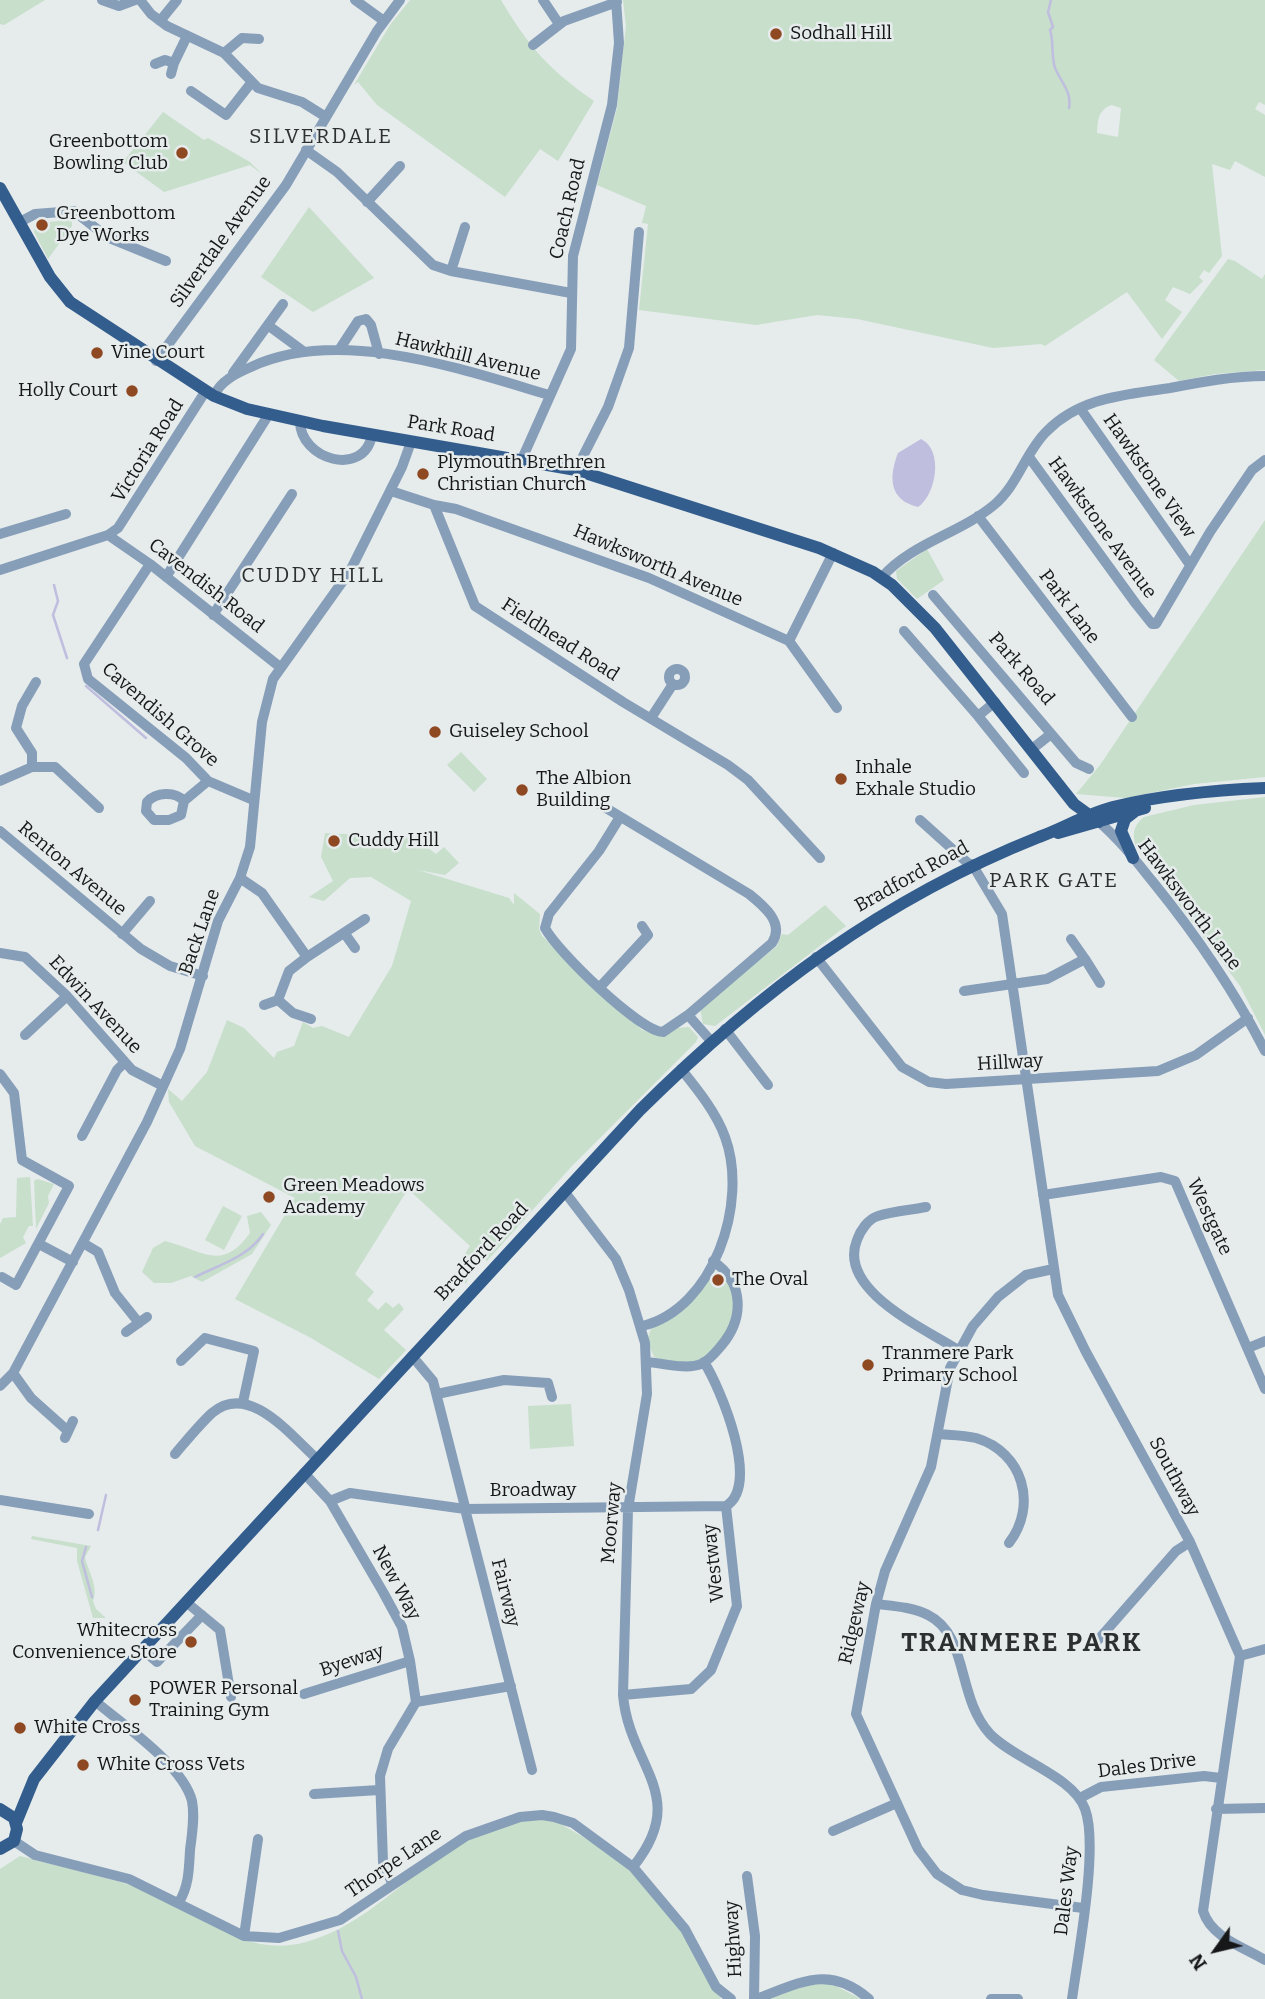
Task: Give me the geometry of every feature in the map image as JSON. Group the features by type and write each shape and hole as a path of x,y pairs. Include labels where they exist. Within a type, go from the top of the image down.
{"main road":[{"name":"Park Road","path":"0,188 50,277 70,302 210,394 269,414 300,421 576,470 833,553 882,577 947,642 1074,804 1095,819"},
{"path":"1095,819 1111,808 1215,790 1265,788"},
{"path":"1059,826 1067,809 1063,791"},
{"path":"1095,819 1134,811 1157,800"},
{"path":"1133,858 1121,831 1125,819 1134,811"},
{"name":"Bradford Road","path":"1046,835 1059,826 1095,819"},
{"name":"Bradford Road","path":"2,1809 26,1791 95,1701 564,1191 711,1041 816,957 919,892 971,864 1095,819"},
{"name":"Bradford Road","path":"13,1841 26,1791"},
{"path":"2,1809 16,1823"},
{"path":"0,1849 13,1841"}],"street":[{"path":"102,0 119,6 135,0"},
{"path":"140,0 160,21 224,53 251,83 264,92 302,102 326,117"},
{"path":"160,21 177,0"},
{"path":"355,0 384,20"},
{"name":"Silverdale Avenue","path":"156,361 279,194 384,20 400,0"},
{"path":"543,0 559,24"},
{"path":"533,45 559,24 616,1"},
{"name":"Coach Road","path":"523,459 571,349 573,256 612,105 620,43 616,1"},
{"path":"171,74 187,36"},
{"path":"224,53 242,38 258,39"},
{"path":"155,64 165,60 174,63"},
{"path":"191,91 226,115 251,83"},
{"path":"306,150 337,172 433,265 451,271 571,293"},
{"path":"367,202 400,166"},
{"path":"20,222 48,211 74,211 107,237 166,261"},
{"path":"451,271 465,226"},
{"path":"576,470 608,407 629,348 639,232"},
{"name":"Hawkhill Avenue","path":"210,394 228,379 283,304"},
{"name":"Hawkhill Avenue","path":"339,350 358,321 366,319 371,325 379,354"},
{"path":"269,326 303,351"},
{"name":"Hawkhill Avenue","path":"228,379 270,358 303,351 339,350 379,354 482,376 550,395"},
{"path":"882,577 903,557 978,516 1003,496 1045,432 1080,408 1126,393 1234,377 1265,376"},
{"name":"Victoria Road","path":"0,570 108,535 133,509 210,394"},
{"name":"Hawkstone View","path":"1080,408 1190,565"},
{"path":"166,577 269,414"},
{"path":"300,421 302,435 310,448 332,460 346,461 360,454 371,442 372,435"},
{"name":"Back Lane","path":"0,1386 13,1373 73,1262 180,1049 218,921 240,878 250,847 266,699 280,667 327,607 350,571 391,491 411,442"},
{"name":"Hawkstone Avenue","path":"1029,457 1152,624 1161,621 1190,565 1252,470 1265,460"},
{"path":"391,491 434,505"},
{"path":"213,615 292,494"},
{"name":"Hawksworth Avenue","path":"434,505 499,523 601,559 789,641"},
{"name":"Fieldhead Road","path":"434,505 475,606 651,718 709,750 738,772 820,858"},
{"path":"0,534 66,514"},
{"name":"Park Lane","path":"978,516 1132,717"},
{"name":"Cavendish Road","path":"108,535 280,667"},
{"path":"833,553 789,641 837,708"},
{"name":"Cavendish Grove","path":"149,564 84,664 89,679 186,758 208,781 253,800"},
{"name":"Park Road","path":"933,595 1076,763 1089,769"},
{"name":"Park Road","path":"947,642 962,630"},
{"path":"904,631 1024,773"},
{"path":"32,767 32,753 16,728 22,706 36,682"},
{"path":"651,718 673,684"},
{"path":"978,716 995,702"},
{"name":"Park Road","path":"1032,749 1051,734"},
{"path":"0,781 32,767 55,767 99,808"},
{"path":"184,801 208,781"},
{"path":"591,799 749,894 762,904 775,923 777,935 772,943 673,1028 654,1032 567,958 545,928 549,914 598,851 620,817"},
{"name":"Hawksworth Lane","path":"1095,819 1133,858 1216,965 1265,1051"},
{"name":"Southway","path":"920,820 971,864 1002,914 1053,1269 1066,1313 1189,1542 1240,1656"},
{"name":"Renton Avenue","path":"0,831 122,934 162,962 203,976"},
{"path":"240,878 258,889 307,957"},
{"name":"Renton Avenue","path":"122,934 150,901"},
{"path":"278,1000 289,971 365,919"},
{"path":"600,987 648,935 642,926"},
{"path":"345,934 355,948"},
{"path":"1071,939 1100,983"},
{"name":"Edwin Avenue","path":"0,953 24,957 67,996 125,1062 137,1073 163,1086"},
{"name":"Hillway","path":"816,957 892,1056 912,1075 946,1084 1158,1071 1196,1055 1248,1018"},
{"path":"964,991 1058,976 1085,959"},
{"path":"25,1035 67,996"},
{"path":"264,1004 278,1000"},
{"path":"278,1000 293,1013 311,1019"},
{"path":"688,1015 711,1041"},
{"path":"725,1029 768,1085"},
{"path":"82,1136 117,1070 125,1062"},
{"path":"642,1326 658,1322 673,1313 695,1289 713,1261 729,1213 731,1161 717,1120 681,1069"},
{"path":"0,1074 14,1093 22,1160 69,1186 16,1285 2,1277"},
{"name":"Westgate","path":"1043,1195 1161,1177 1175,1181 1265,1389"},
{"name":"Moorway","path":"564,1191 616,1259 642,1326 647,1362 643,1425 628,1508 623,1695 627,1724 653,1779 659,1814 656,1833 634,1867"},
{"path":"926,1208 872,1220 857,1238 855,1268 870,1292 958,1350"},
{"path":"83,1242 98,1252 115,1293 143,1320 126,1332"},
{"path":"39,1244 73,1262"},
{"path":"647,1362 693,1365 704,1362 726,1340 739,1312 733,1285 713,1261"},
{"name":"Ridgeway","path":"1053,1269 1017,1280 984,1313 958,1350 945,1387 938,1434 923,1490 896,1545 876,1604 856,1714 927,1863 949,1883 984,1895 1083,1908"},
{"path":"181,1361 205,1338 254,1351 243,1402"},
{"path":"1248,1348 1265,1341"},
{"name":"Fairway","path":"412,1356 433,1381 437,1394 533,1770"},
{"name":"Westway","path":"623,1695 691,1689 711,1670 737,1606 726,1506 737,1494 740,1466 731,1423 704,1362"},
{"path":"13,1373 31,1398 69,1430"},
{"path":"437,1394 504,1380 548,1382 552,1397"},
{"path":"175,1454 213,1412 228,1403 243,1402 256,1407 317,1459"},
{"path":"938,1434 977,1438 1004,1453 1014,1464 1021,1476 1025,1504 1020,1525 1009,1542"},
{"name":"New Way","path":"304,1473 330,1501 396,1615 410,1661 416,1702"},
{"name":"Broadway","path":"330,1501 350,1493 465,1508 726,1506"},
{"path":"0,1500 89,1514"},
{"path":"1091,1648 1176,1551 1189,1542"},
{"path":"186,1602 220,1630 232,1697"},
{"path":"876,1604 915,1610 940,1623 956,1645 967,1695 979,1721 1003,1745 1068,1787 1080,1798"},
{"path":"142,1649 157,1662 202,1615"},
{"path":"1265,1649 1240,1656 1204,1890 1205,1919 1218,1934 1265,1960"},
{"name":"Byeway","path":"304,1694 410,1661"},
{"path":"392,1883 383,1862 379,1790 388,1749 416,1702 511,1686"},
{"path":"95,1701 152,1749 181,1778 187,1789 193,1812 192,1830 187,1890 179,1902"},
{"name":"Dales Drive","path":"1080,1798 1101,1787 1204,1776 1221,1778"},
{"path":"314,1794 379,1790"},
{"name":"Dales Way","path":"1072,1999 1091,1828 1080,1798"},
{"path":"833,1831 897,1803"},
{"path":"1216,1809 1265,1808"},
{"name":"Thorpe Lane","path":"13,1841 35,1855 130,1879 244,1936 279,1938 340,1920 466,1836 497,1823 542,1815 573,1823 634,1867 685,1929 716,1987 731,1999"},
{"path":"244,1936 258,1839"},
{"name":"Highway","path":"747,1876 755,1936 755,1999"},
{"path":"755,1999 809,1979 828,1978 844,1983 869,1999"},
{"path":"990,1999 1018,1999"}],"green space":[{"path":"0,0 45,0 4,25 0,24"},
{"path":"410,0 501,0 541,56 594,101 558,161 540,149 505,197 377,105 358,82 354,85 390,25"},
{"path":"623,0 1265,0 1265,105 1259,102 1255,109 1265,115 1265,177 1235,161 1230,170 1212,164 1222,256 1209,273 1204,270 1199,277 1203,281 1190,294 1173,287 1165,300 1182,312 1162,339 1127,292 1045,346 1041,344 993,348 857,319 817,315 756,325 639,310 648,224 642,223 646,206 597,185 617,108 626,26","holes":["1111,105 1121,108 1118,137 1097,133 1098,120 1103,110"]},
{"name":"Greenbottom Bowling Club","path":"163,112 204,140 208,138 250,162 262,174 250,165 164,192 123,162"},
{"path":"309,207 374,278 313,312 261,277"},
{"path":"72,220 72,226 48,259 34,232 35,225 47,227 48,222"},
{"path":"1228,259 1262,279 1265,274 1265,370 1215,374 1179,381 1154,360"},
{"path":"1265,520 1265,777 1194,784 1126,798 1076,794 1100,765"},
{"path":"927,549 944,580 917,599 897,579 896,571"},
{"path":"461,752 487,779 474,792 447,765"},
{"path":"1265,797 1265,1035 1240,986 1136,847 1134,834 1144,817 1194,805"},
{"path":"325,833 415,838 436,854 444,847 459,863 445,875 418,870 509,898 514,905 514,893 540,914 539,929 542,936 642,1030 662,1036 678,1028 689,1027 698,1037 571,1167 487,1261 477,1252 466,1284 456,1267 470,1246 408,1189 355,1274 374,1292 367,1300 378,1310 386,1302 393,1308 399,1303 404,1309 384,1330 406,1350 379,1379 311,1338 235,1299 295,1198 195,1146 169,1102 168,1089 182,1101 207,1072 227,1020 244,1028 274,1058 277,1052 294,1046 303,1022 313,1028 322,1026 349,1037 392,966 411,901 371,877 350,878 324,901 309,897 333,881 321,857"},
{"path":"825,905 846,926 715,1026 703,1024 700,1008 777,946 782,934 788,935"},
{"path":"30,1177 33,1226 29,1226 23,1237 26,1243 0,1258 0,1224 3,1218 16,1217 17,1178"},
{"path":"37,1179 54,1184 48,1196 49,1203 36,1229 34,1181"},
{"path":"223,1206 242,1216 224,1250 205,1240"},
{"path":"261,1212 271,1225 252,1254 202,1282 191,1276 171,1283 154,1283 142,1272 153,1248 165,1241 212,1255 230,1252 250,1233 247,1216"},
{"name":"The Oval","path":"717,1271 727,1280 733,1291 734,1305 726,1333 718,1345 708,1355 692,1362 675,1362 654,1357 647,1340 651,1329 677,1314"},
{"path":"571,1404 574,1446 530,1449 528,1406"},
{"path":"32,1536 91,1546 85,1557 94,1584 93,1601 96,1609 106,1618 93,1618 77,1561 77,1548 31,1539"},
{"path":"533,1818 559,1823 602,1848 631,1871 679,1921 721,1999 0,1999 0,1869 20,1856 143,1889 241,1938 261,1944 283,1946 306,1942 348,1924 462,1841 496,1827"},
{"path":"811,1982 828,1982 861,1999 766,1999"}],"water":[{"path":"921,439 933,453 935,473 929,493 918,507 901,499 893,486 892,478 898,453"}],"waterway":[{"path":"1051,0 1048,12 1053,27 1050,30 1054,63 1067,92 1069,108"},
{"path":"54,585 58,601 53,615 67,658"},
{"path":"86,686 146,738"},
{"path":"195,1277 241,1255 263,1234"},
{"path":"98,1530 106,1495"},
{"path":"86,1547 82,1561 92,1597"},
{"path":"338,1931 342,1951 356,1977 362,1999"}],"place":[{"name":"Sodhall Hill","path":"776,34"},
{"name":"Greenbottom Bowling Club","path":"182,153"},
{"name":"Greenbottom Dye Works","path":"42,225"},
{"name":"Vine Court","path":"97,353"},
{"name":"Holly Court","path":"132,391"},
{"name":"Plymouth Brethren Christian Church","path":"423,474"},
{"name":"Guiseley School","path":"435,732"},
{"name":"Inhale Exhale Studio","path":"841,779"},
{"name":"The Albion Building","path":"522,790"},
{"name":"Cuddy Hill","path":"334,841"},
{"name":"Green Meadows Academy","path":"269,1197"},
{"name":"The Oval","path":"718,1280"},
{"name":"Tranmere Park Primary School","path":"868,1365"},
{"name":"Whitecross Convenience Store","path":"191,1642"},
{"name":"POWER Personal Training Gym","path":"135,1700"},
{"name":"White Cross","path":"20,1728"},
{"name":"White Cross Vets","path":"83,1765"}],"district":[{"name":"SILVERDALE","path":"321,137"},
{"name":"CUDDY HILL","path":"313,576"},
{"name":"PARK GATE","path":"1054,881"},
{"name":"TRANMERE PARK","path":"1022,1644"}]}
